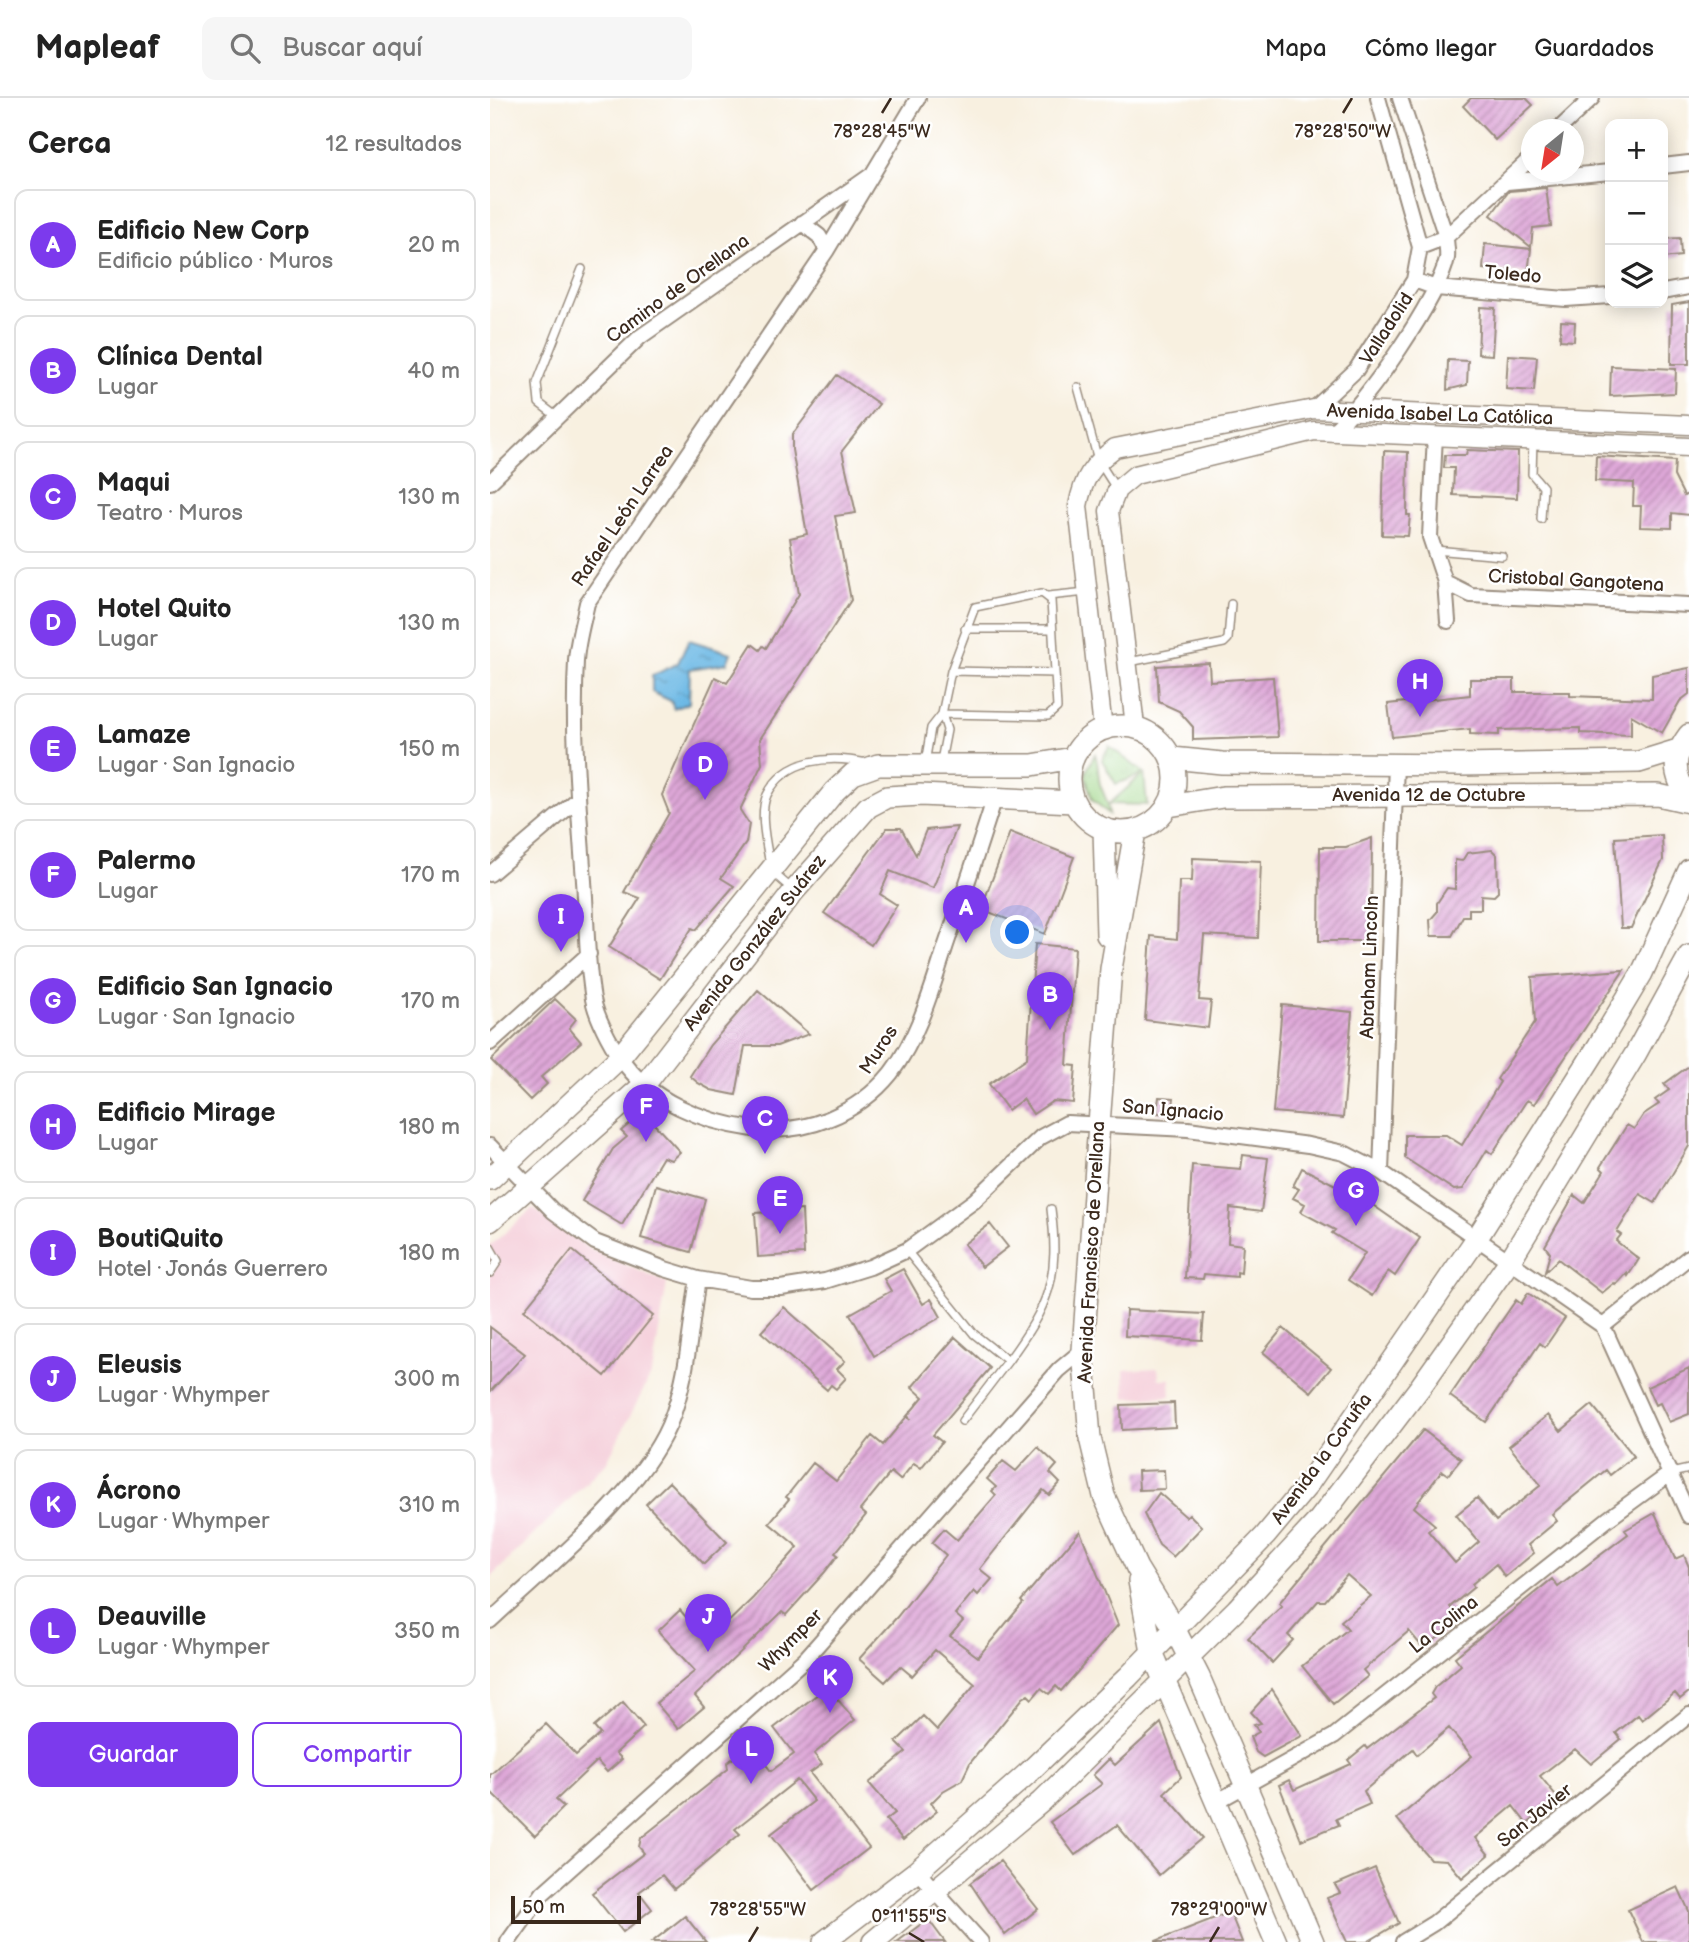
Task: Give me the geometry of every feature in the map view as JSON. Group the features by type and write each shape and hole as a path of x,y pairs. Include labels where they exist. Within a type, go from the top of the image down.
{"main road":[{"path":"1135,726 1157,738 1172,758 1176,777 1169,806 1154,822 1135,831 1104,829 1091,822 1074,802 1069,787 1073,758 1085,740 1103,729 1135,726"},
{"path":"1683,743 1675,768 1678,781 1689,801"},
{"name":"Avenida 12 de Octubre","path":"1172,758 1222,763 1639,762 1683,743"},
{"name":"Avenida González Suárez","path":"490,1179 620,1058 844,782 866,768 878,765 1032,765 1073,758"},
{"path":"872,804 883,788 878,765"},
{"path":"920,795 910,789 906,780 911,771 928,765"},
{"name":"Avenida 12 de Octubre","path":"1169,806 1223,797 1396,794 1658,795 1689,801"},
{"path":"872,804 887,797 920,795 1074,802"},
{"name":"Avenida González Suárez","path":"490,1221 645,1084 794,891 836,840 872,804"},
{"name":"Avenida Francisco de Orellana","path":"1104,829 1111,969"},
{"name":"Avenida Francisco de Orellana","path":"1135,831 1111,969 1083,1350 1087,1418 1104,1496 1137,1568 1189,1656 1313,1942"},
{"name":"Avenida la Coruña","path":"824,1942 918,1871 1027,1774 1152,1652 1265,1536 1306,1486 1477,1238 1563,1103 1642,973 1689,870"},
{"name":"Avenida la Coruña","path":"873,1942 1041,1802 1237,1609 1319,1520 1421,1386 1509,1262 1595,1122 1689,956"},
{"path":"1563,1103 1595,1122"},
{"name":"Avenida Francisco de Orellana","path":"1137,1568 1152,1652 1276,1942"}],"street":[{"name":"Rafael León Larrea","path":"620,1058 593,1002 589,954 578,799 576,659 587,603 827,250 918,98"},
{"path":"1378,98 1420,247 1446,237 1521,168"},
{"path":"1400,98 1446,237"},
{"path":"1570,119 1592,98"},
{"path":"1668,165 1689,163"},
{"name":"Camino de Orellana","path":"490,482 618,355 662,319 874,173"},
{"path":"1507,183 1605,173"},
{"path":"802,223 819,236 827,250"},
{"name":"Valladolid","path":"1334,430 1354,411 1375,384 1436,288 1447,257 1446,237"},
{"name":"Valladolid","path":"1314,409 1356,370 1414,280 1420,247"},
{"name":"Toledo","path":"1414,280 1436,288 1566,299 1605,296"},
{"path":"1668,291 1689,287"},
{"path":"1356,370 1375,384"},
{"name":"Avenida Isabel La Católica","path":"1098,460 1125,444 1314,409 1689,425"},
{"name":"Avenida Isabel La Católica","path":"1117,491 1130,478 1144,472 1314,431 1689,447"},
{"path":"1435,435 1430,537 1445,582 1448,621"},
{"path":"1098,460 1082,486 1078,506 1103,729"},
{"path":"1117,491 1109,512 1135,726"},
{"name":"Cristobal Gangotena","path":"1445,582 1471,595 1689,605"},
{"name":"Abraham Lincoln","path":"1381,1172 1396,764"},
{"name":"Muros","path":"620,1058 645,1084 679,1108 699,1117 762,1130 813,1125 842,1114 874,1093 893,1070 922,1018 995,797"},
{"path":"490,874 578,799"},
{"path":"490,1043 589,954"},
{"name":"San Ignacio","path":"490,1146 559,1217 596,1242 635,1259 698,1279 751,1288 793,1287 853,1273 907,1250 974,1201 1053,1129 1067,1123 1188,1129 1308,1145 1344,1153 1381,1172 1603,1326"},
{"path":"1689,1257 1603,1326 1689,1516"},
{"path":"490,1621 624,1493 651,1459 669,1424 680,1391 698,1279"},
{"name":"Whymper","path":"508,1942 543,1893 685,1763 806,1658 1059,1370 1083,1350"},
{"name":"La Colina","path":"1216,1802 1334,1736 1608,1519 1671,1474"},
{"name":"San Javier","path":"1403,1942 1434,1923 1689,1715"},
{"path":"918,1871 981,1942"}],"lane":[{"path":"556,416 539,403 537,383 582,269"},
{"path":"1078,387 1098,460 1117,491"},
{"path":"1533,440 1532,474 1543,487 1541,519"},
{"path":"1434,550 1502,555"},
{"path":"928,765 931,728 942,714 951,671 971,612 978,604 1042,593 1048,596 1087,592"},
{"path":"942,714 1048,716 1057,708 1048,596"},
{"path":"1128,662 1224,643 1228,639 1231,604"},
{"path":"965,629 1052,629"},
{"path":"951,671 1055,673"},
{"path":"928,765 947,730 942,714"},
{"path":"794,891 771,871 764,819 767,796 781,779 805,761 850,759 878,765"},
{"path":"962,1421 1035,1325 1052,1284 1051,1209"},
{"path":"490,1247 498,1261 490,1273"},
{"path":"907,1250 974,1334 1008,1361"},
{"name":"La Colina","path":"1671,1474 1689,1469"}],"shaded area":[{"path":"533,1208 591,1250 667,1283 652,1373 606,1463 490,1578 490,1246"},
{"path":"1158,1368 1159,1379 1170,1379 1171,1396 1125,1398 1124,1370"}],"green space":[{"path":"1109,746 1144,773 1147,805 1109,804 1143,774 1116,784 1102,760"},
{"path":"1095,754 1109,814 1092,799 1085,774"}],"water":[{"path":"689,640 731,653 727,663 690,669 689,703 674,709 671,701 652,692 652,676 678,663"}],"building":[{"path":"1471,98 1526,98 1533,105 1495,140 1463,106"},
{"path":"1546,188 1551,226 1533,228 1531,247 1491,215 1509,191"},
{"path":"1680,238 1681,256 1668,257 1668,239"},
{"path":"1485,244 1531,249 1528,273 1483,269"},
{"path":"1689,302 1689,364 1671,364 1672,305"},
{"path":"1480,307 1495,308 1492,355 1478,354"},
{"path":"1561,321 1575,322 1574,341 1560,340"},
{"path":"1508,355 1537,357 1534,391 1506,389"},
{"path":"1448,360 1468,361 1467,385 1447,390"},
{"path":"1611,366 1676,369 1675,393 1610,396"},
{"path":"837,375 879,404 842,451 856,513 835,516 851,600 760,739 762,764 740,810 749,824 746,843 721,878 734,886 696,930 692,928 660,979 609,947 640,898 624,892 669,813 662,795 715,677 727,683 752,644 760,650 763,646 766,648 799,594 790,538 807,534 792,450 792,435"},
{"path":"1467,450 1518,452 1517,498 1453,495 1454,468 1444,468 1445,455 1466,455"},
{"path":"1384,451 1408,452 1408,536 1382,535"},
{"path":"1596,456 1675,461 1674,476 1684,496 1689,493 1689,515 1672,513 1672,528 1640,527 1641,506 1633,506 1634,483 1595,481"},
{"path":"1209,663 1210,681 1273,677 1278,737 1193,740 1193,727 1179,711 1159,702 1157,666"},
{"path":"1689,668 1689,694 1680,701 1662,733 1631,715 1631,735 1580,733 1580,728 1499,730 1499,735 1470,734 1470,729 1392,737 1388,704 1470,695 1470,679 1514,679 1514,692 1570,692 1570,696 1652,699 1652,675"},
{"path":"957,827 933,888 890,871 880,894 897,905 871,945 824,913 887,828 901,828 916,855 926,830"},
{"path":"1010,832 1074,857 1045,934 981,909"},
{"path":"1662,835 1663,860 1631,928 1621,928 1615,838"},
{"path":"1372,838 1371,941 1319,941 1320,847 1346,847"},
{"path":"1492,850 1497,855 1498,892 1494,896 1481,895 1481,909 1469,909 1469,916 1463,916 1452,936 1431,936 1430,920 1437,912 1437,903 1447,888 1455,889 1455,860 1462,861 1467,853"},
{"path":"1193,858 1261,861 1258,938 1204,935 1199,1000 1211,1001 1208,1028 1145,1020 1151,936 1177,939 1179,881 1192,881"},
{"path":"1035,944 1075,948 1067,1065 1076,1066 1073,1103 1053,1101 1033,1114 1023,1099 1008,1110 989,1084 1027,1058"},
{"path":"1624,970 1534,1104 1527,1100 1492,1154 1487,1150 1463,1189 1454,1190 1405,1158 1405,1135 1446,1135 1462,1145 1500,1082 1497,1079 1535,1022 1532,977"},
{"path":"758,990 809,1034 777,1046 745,1046 736,1095 711,1090 698,1083 690,1076 710,1045"},
{"path":"555,999 576,1019 569,1028 581,1042 541,1077 547,1084 530,1100 491,1060"},
{"path":"1282,1005 1352,1012 1343,1118 1273,1112"},
{"path":"1689,1066 1689,1146 1655,1203 1640,1194 1617,1232 1621,1235 1616,1241 1639,1259 1628,1276 1627,1273 1616,1285 1614,1283 1602,1293 1558,1259 1545,1272 1550,1253 1545,1246 1574,1195 1584,1203 1604,1171 1600,1167 1627,1125 1634,1129 1644,1114 1659,1104 1655,1100 1669,1090 1664,1084"},
{"path":"1159,1097 1174,1098 1172,1114 1157,1113"},
{"path":"643,1112 680,1152 671,1160 663,1157 622,1225 582,1201 613,1149 627,1137 621,1131"},
{"path":"1243,1155 1268,1158 1261,1212 1230,1208 1228,1243 1243,1245 1241,1273 1237,1272 1237,1277 1204,1274 1203,1279 1185,1278 1192,1165 1241,1169"},
{"path":"1302,1168 1353,1194 1354,1192 1420,1238 1395,1276 1388,1271 1372,1296 1348,1280 1365,1253 1332,1233 1335,1230 1301,1212 1305,1204 1293,1198 1299,1189 1293,1186"},
{"path":"656,1185 705,1199 691,1252 641,1238"},
{"path":"802,1210 804,1254 758,1257 755,1213"},
{"path":"990,1224 1008,1247 982,1267 964,1244"},
{"path":"572,1250 653,1316 605,1376 524,1310"},
{"path":"903,1269 923,1304 931,1299 941,1317 874,1356 850,1314 891,1291 884,1279"},
{"path":"1528,1293 1565,1318 1545,1347 1540,1343 1486,1422 1450,1396 1516,1300 1521,1304"},
{"path":"784,1307 845,1361 837,1369 846,1378 836,1389 831,1385 827,1390 761,1332"},
{"path":"1126,1310 1204,1314 1202,1340 1125,1336"},
{"path":"490,1327 525,1354 490,1392"},
{"path":"1283,1328 1331,1368 1311,1392 1263,1352"},
{"path":"955,1337 990,1368 933,1435 942,1442 921,1468 914,1463 900,1480 891,1472 860,1510 866,1515 835,1553 838,1555 824,1573 786,1615 782,1612 695,1696 704,1707 678,1729 656,1703 695,1671 658,1631 680,1610 686,1617 691,1613 714,1636 753,1598 798,1547 769,1523 789,1499 786,1497 813,1463 836,1481 872,1436 883,1445 907,1416 910,1420 908,1415 923,1397 912,1387"},
{"path":"1689,1368 1689,1414 1669,1422 1660,1403 1655,1405 1647,1387"},
{"path":"1174,1403 1175,1427 1122,1430 1121,1405"},
{"path":"1592,1405 1634,1456 1610,1475 1606,1470 1552,1514 1557,1521 1528,1545 1534,1553 1505,1577 1496,1564 1472,1584 1474,1587 1450,1607 1460,1619 1424,1649 1409,1631 1363,1670 1368,1676 1333,1704 1302,1666 1348,1629 1341,1621 1371,1596 1347,1575 1325,1601 1318,1601 1288,1635 1293,1640 1272,1663 1248,1638 1282,1606 1279,1603 1423,1430 1461,1459 1448,1475 1442,1471 1414,1507 1435,1525 1428,1531 1455,1563 1479,1542 1456,1515 1477,1498 1496,1521 1541,1485 1509,1446 1548,1415 1561,1431"},
{"path":"1038,1447 1057,1465 1050,1473 1060,1483 1049,1495 1043,1490 980,1569 992,1579 978,1595 974,1591 955,1614 963,1621 950,1636 978,1657 1080,1531 1118,1625 1061,1691 1056,1686 1049,1694 1041,1688 1032,1699 1028,1695 1023,1698 970,1763 962,1780 943,1791 931,1803 937,1811 903,1840 886,1820 895,1813 869,1783 906,1752 896,1742 923,1716 937,1730 975,1684 935,1650 912,1676 900,1666 885,1682 859,1659 897,1617 946,1555 932,1543 944,1529 957,1540 996,1495 992,1491 996,1487 987,1479 1003,1461 1016,1471"},
{"path":"1164,1470 1165,1489 1139,1490 1138,1471"},
{"path":"669,1482 727,1542 704,1564 646,1504"},
{"path":"1159,1493 1186,1517 1189,1514 1202,1527 1173,1557 1159,1545 1144,1514"},
{"path":"1655,1513 1675,1559 1684,1555 1689,1567 1689,1692 1680,1699 1675,1693 1642,1720 1638,1715 1616,1733 1621,1739 1591,1764 1575,1749 1540,1776 1559,1799 1527,1824 1513,1806 1475,1838 1489,1855 1462,1878 1447,1860 1430,1859 1397,1819 1472,1756 1449,1728 1417,1755 1413,1749 1364,1791 1370,1804 1336,1819 1339,1825 1301,1840 1279,1785 1289,1780 1294,1790 1351,1764 1348,1760 1365,1746 1367,1749 1434,1698 1431,1694 1435,1687 1461,1665 1455,1657 1552,1579 1558,1587 1628,1534 1625,1530"},
{"path":"827,1687 855,1720 814,1754 822,1764 810,1773 869,1848 814,1890 771,1834 814,1801 797,1780 735,1829 740,1834 674,1889 662,1875 639,1892 652,1909 623,1932 592,1893 644,1853 639,1847 641,1838 728,1769 727,1763 736,1756 743,1757 753,1748 771,1771 794,1754 774,1728"},
{"path":"1272,1689 1302,1736 1263,1757 1256,1752 1250,1737 1259,1732 1254,1725 1261,1723 1251,1712"},
{"path":"623,1702 644,1727 616,1753 622,1759 607,1772 597,1761 556,1800 564,1807 535,1836 490,1791 490,1775 546,1724 576,1755 600,1734 594,1727"},
{"path":"1161,1723 1181,1777 1164,1793 1203,1838 1159,1875 1117,1825 1075,1855 1050,1822 1102,1784 1093,1775 1109,1759 1115,1765"},
{"path":"1000,1861 1038,1909 1005,1935 970,1883"},
{"path":"1375,1868 1399,1923 1367,1942 1347,1942 1327,1898 1340,1893 1335,1885"},
{"path":"1678,1887 1689,1911 1689,1942 1643,1942 1628,1910"},
{"path":"1230,1912 1242,1942 1156,1942 1156,1941"},
{"path":"685,1916 706,1942 652,1942"},
{"path":"928,1919 945,1942 897,1942"}],"place":[{"name":"Edificio Mirage","path":"1420,717"},
{"name":"Hotel Quito","path":"705,800"},
{"name":"Edificio New Corp","path":"966,943"},
{"name":"BoutiQuito","path":"561,952"},
{"name":"Clínica Dental","path":"1050,1030"},
{"name":"Palermo","path":"646,1142"},
{"name":"Maqui","path":"765,1154"},
{"name":"Edificio San Ignacio","path":"1356,1226"},
{"name":"Lamaze","path":"780,1234"},
{"name":"Eleusis","path":"708,1652"},
{"name":"Ácrono","path":"830,1713"},
{"name":"Deauville","path":"751,1784"}]}
